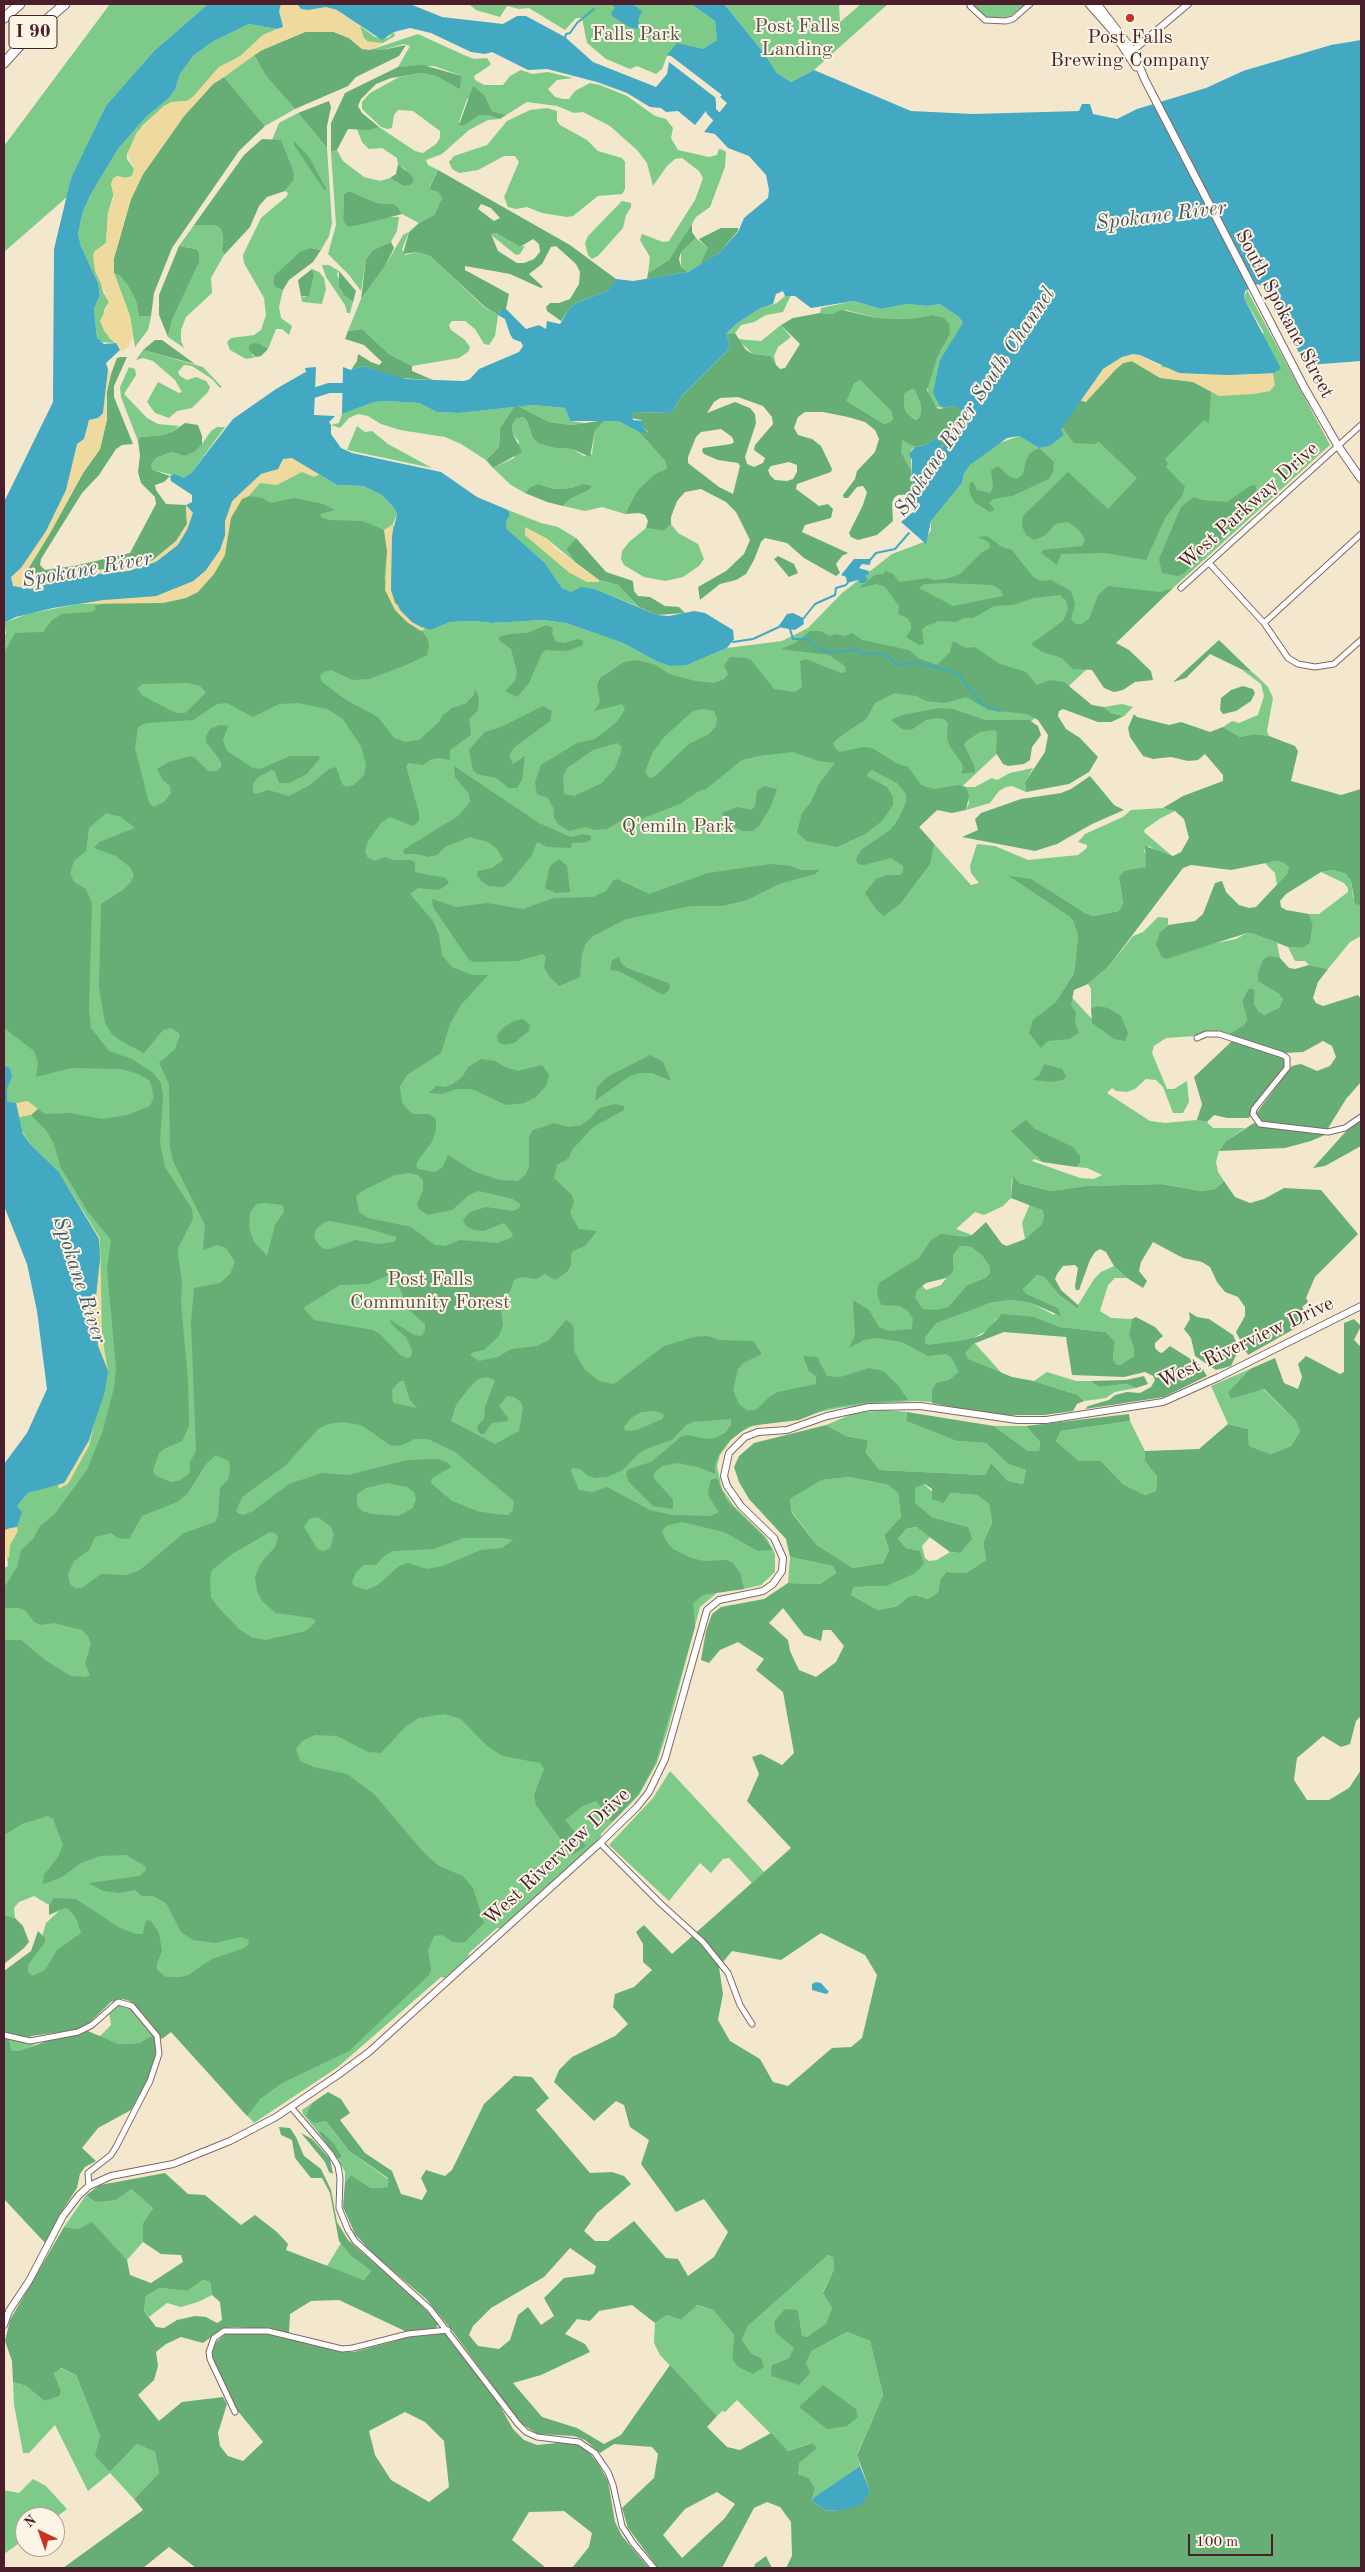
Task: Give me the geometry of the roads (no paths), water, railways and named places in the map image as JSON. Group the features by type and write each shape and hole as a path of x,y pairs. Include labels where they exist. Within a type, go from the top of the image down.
{"highway":[{"name":"I 90","path":"4,18 20,4"},
{"name":"I 90","path":"4,63 30,34 64,4"}],"main road":[{"path":"1089,4 1130,53"},
{"path":"1097,4 1130,53"},
{"name":"South Spokane Street","path":"1130,53 1255,294 1338,446 1361,479"}],"street":[{"path":"970,6 985,20 1006,21 1013,19 1030,4"},
{"path":"1130,53 1188,4"},
{"name":"West Parkway Drive","path":"1181,588 1361,425"},
{"path":"1264,623 1361,534"},
{"path":"1209,563 1264,623 1288,658 1306,666 1324,667 1334,664 1361,640"},
{"path":"1197,1038 1206,1034 1219,1034 1283,1054 1287,1058 1287,1068 1254,1109 1252,1114 1260,1124 1328,1132 1345,1128 1361,1117"},
{"name":"West Riverview Drive","path":"4,2325 9,2311 29,2281 63,2216 79,2195 89,2186 111,2176 151,2170 198,2154 260,2126 290,2107 369,2052 600,1843 637,1807 658,1776 665,1760 708,1610 719,1600 762,1591 773,1584 782,1571 783,1558 774,1538 732,1496 724,1476 729,1453 745,1437 758,1432 800,1426 844,1411 878,1406 920,1406 1017,1420 1046,1420 1163,1402 1227,1373 1361,1306"},
{"path":"600,1843 703,1942 728,1973 740,2005 752,2024"},
{"path":"4,2035 30,2041 78,2032 92,2025 118,2002 132,2006 157,2036 159,2054 150,2081 116,2147 111,2154 88,2173 89,2186"},
{"path":"290,2107 330,2153 338,2166 340,2178 339,2208 348,2230 368,2254 421,2300 448,2330 526,2432 537,2437 579,2442 595,2453 608,2472 613,2485 622,2526 633,2543 654,2568"},
{"path":"235,2412 210,2359 209,2352 214,2338 224,2331 268,2331 342,2349 408,2334 448,2330"}],"water":[{"path":"208,4 281,4 279,11 283,27 277,29 249,24 214,41 194,55 180,74 175,90 168,99 146,117 118,149 91,194 83,211 78,234 81,246 98,283 100,295 94,309 97,338 104,344 116,343 120,350 106,363 108,369 103,413 98,418 89,420 84,439 77,444 66,490 46,531 21,568 11,577 13,586 31,589 75,576 129,571 156,562 178,545 187,530 193,513 186,505 192,502 192,495 171,481 170,476 174,474 184,478 192,472 233,419 276,389 306,372 305,368 316,367 314,415 335,416 329,422 331,434 341,448 352,453 441,472 477,497 508,510 510,515 506,522 507,529 545,563 562,588 571,592 581,587 595,589 657,615 669,616 694,611 705,613 733,630 734,639 727,648 687,665 671,666 656,661 623,643 566,623 543,620 492,623 474,621 450,622 431,630 421,627 412,622 400,610 391,590 392,536 397,514 394,508 382,495 363,486 337,485 292,458 283,459 278,469 261,474 232,501 225,521 225,535 220,550 206,570 193,581 156,596 103,600 53,608 16,617 4,623 4,502 53,402 54,249 71,178 106,106 154,51"},
{"path":"297,4 410,4 442,17 503,24 517,16 526,16 565,37 593,62 656,87 667,74 669,62 716,98 695,125 678,111 666,112 661,108 650,107 627,93 597,82 547,69 528,70 492,52 485,54 471,52 431,33 410,28 394,32 382,40 337,10 326,7 308,10 301,9"},
{"path":"612,4 632,4 642,11 638,20 640,27 637,29 629,27 612,16 611,13 615,8"},
{"name":"Spokane River","path":"691,4 724,4 764,53 777,73 791,82 814,70 911,111 973,114 1079,111 1082,104 1090,104 1093,114 1117,119 1137,109 1206,88 1243,71 1331,45 1361,40 1361,361 1308,365 1301,357 1269,292 1258,284 1245,291 1244,298 1281,369 1273,373 1226,375 1179,373 1140,355 1133,354 1122,357 1103,369 1061,429 1064,435 1050,446 1039,448 1019,436 1007,438 970,465 964,474 962,483 931,521 926,544 901,522 913,512 912,504 917,491 911,480 912,460 909,454 915,447 925,445 935,439 939,439 942,447 948,447 953,436 962,430 960,410 954,406 944,408 940,406 933,393 940,360 963,323 959,317 940,304 928,306 907,304 881,309 854,301 811,308 795,296 785,296 783,291 776,294 773,304 759,309 736,324 726,334 730,345 727,351 681,397 673,410 667,413 636,412 632,415 633,420 643,421 643,427 648,433 639,432 618,421 570,421 565,408 533,405 459,413 437,412 419,403 386,401 374,402 342,414 343,367 351,370 363,366 406,379 464,381 470,379 479,369 519,352 523,346 521,342 513,339 505,319 498,315 501,309 506,309 526,329 539,325 546,329 547,321 560,324 569,309 576,303 609,290 616,279 633,281 688,272 719,253 738,232 744,218 768,198 769,190 766,175 749,156 728,148 715,134 704,132 727,103 720,97 722,95 671,56 667,55 677,43 703,49 717,40 715,21"},
{"path":"854,559 871,559 870,565 862,564 859,568 869,571 868,575 865,575 868,580 864,583 860,583 858,580 847,583 846,577 841,575"},
{"path":"793,613 803,618 804,624 795,630 778,627 787,614"},
{"name":"Spokane River","path":"4,1064 10,1069 12,1077 7,1088 7,1101 16,1103 23,1134 31,1145 58,1171 99,1239 100,1258 94,1315 98,1346 108,1371 105,1391 89,1440 64,1483 28,1493 17,1506 22,1512 17,1527 5,1529 4,1464 27,1433 47,1389 37,1311 27,1264 4,1206"},
{"path":"816,1982 821,1983 829,1992 826,1994 812,1990 812,1984"},
{"path":"860,2466 870,2491 861,2505 838,2511 825,2510 812,2501 813,2498"}],"waterway":[{"path":"565,38 566,34 570,33 577,23 594,9"},
{"path":"702,97 711,102 711,111 716,116 727,120"},
{"path":"304,396 329,388 356,388"},
{"name":"Spokane River South Channel","path":"870,560 876,553 895,549 909,533"},
{"name":"Spokane River South Channel","path":"803,619 815,604 835,595 836,588 846,585 849,581"},
{"name":"Spokane River South Channel","path":"733,642 753,639 779,627"},
{"path":"790,629 793,639 808,639 820,650 830,652 858,650 862,654 875,653 889,657 896,665 916,662 957,673 983,705 1000,711"}],"place":[{"name":"Post Falls Brewing Company","path":"1130,18"}],"park label":[{"name":"Falls Park","path":"636,35"},
{"name":"Post Falls Landing","path":"797,38"},
{"name":"Q'emiln Park","path":"678,827"},
{"name":"Post Falls Community Forest","path":"430,1292"}]}
